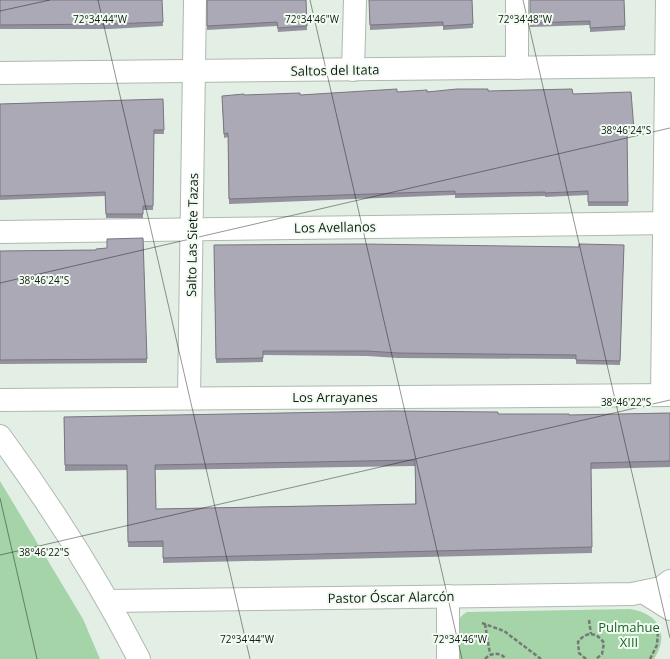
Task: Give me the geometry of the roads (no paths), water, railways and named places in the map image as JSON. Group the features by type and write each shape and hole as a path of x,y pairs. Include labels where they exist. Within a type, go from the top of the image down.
{"street":[{"name":"Salto Las Siete Tazas","path":"189,398 195,0"},
{"path":"353,70 355,0"},
{"path":"517,68 518,0"},
{"path":"666,395 667,0"},
{"name":"Saltos del Itata","path":"0,73 668,66"},
{"name":"Los Avellanos","path":"0,232 667,223"},
{"name":"Los Arrayanes","path":"0,400 666,395"},
{"path":"0,436 62,525 109,601 139,659"},
{"name":"Pastor Óscar Alarcón","path":"109,601 632,594 661,588 670,581"},
{"path":"643,592 670,609"},
{"path":"448,596 448,659"}],"park label":[{"name":"Pulmahue XIII","path":"629,634"}]}
